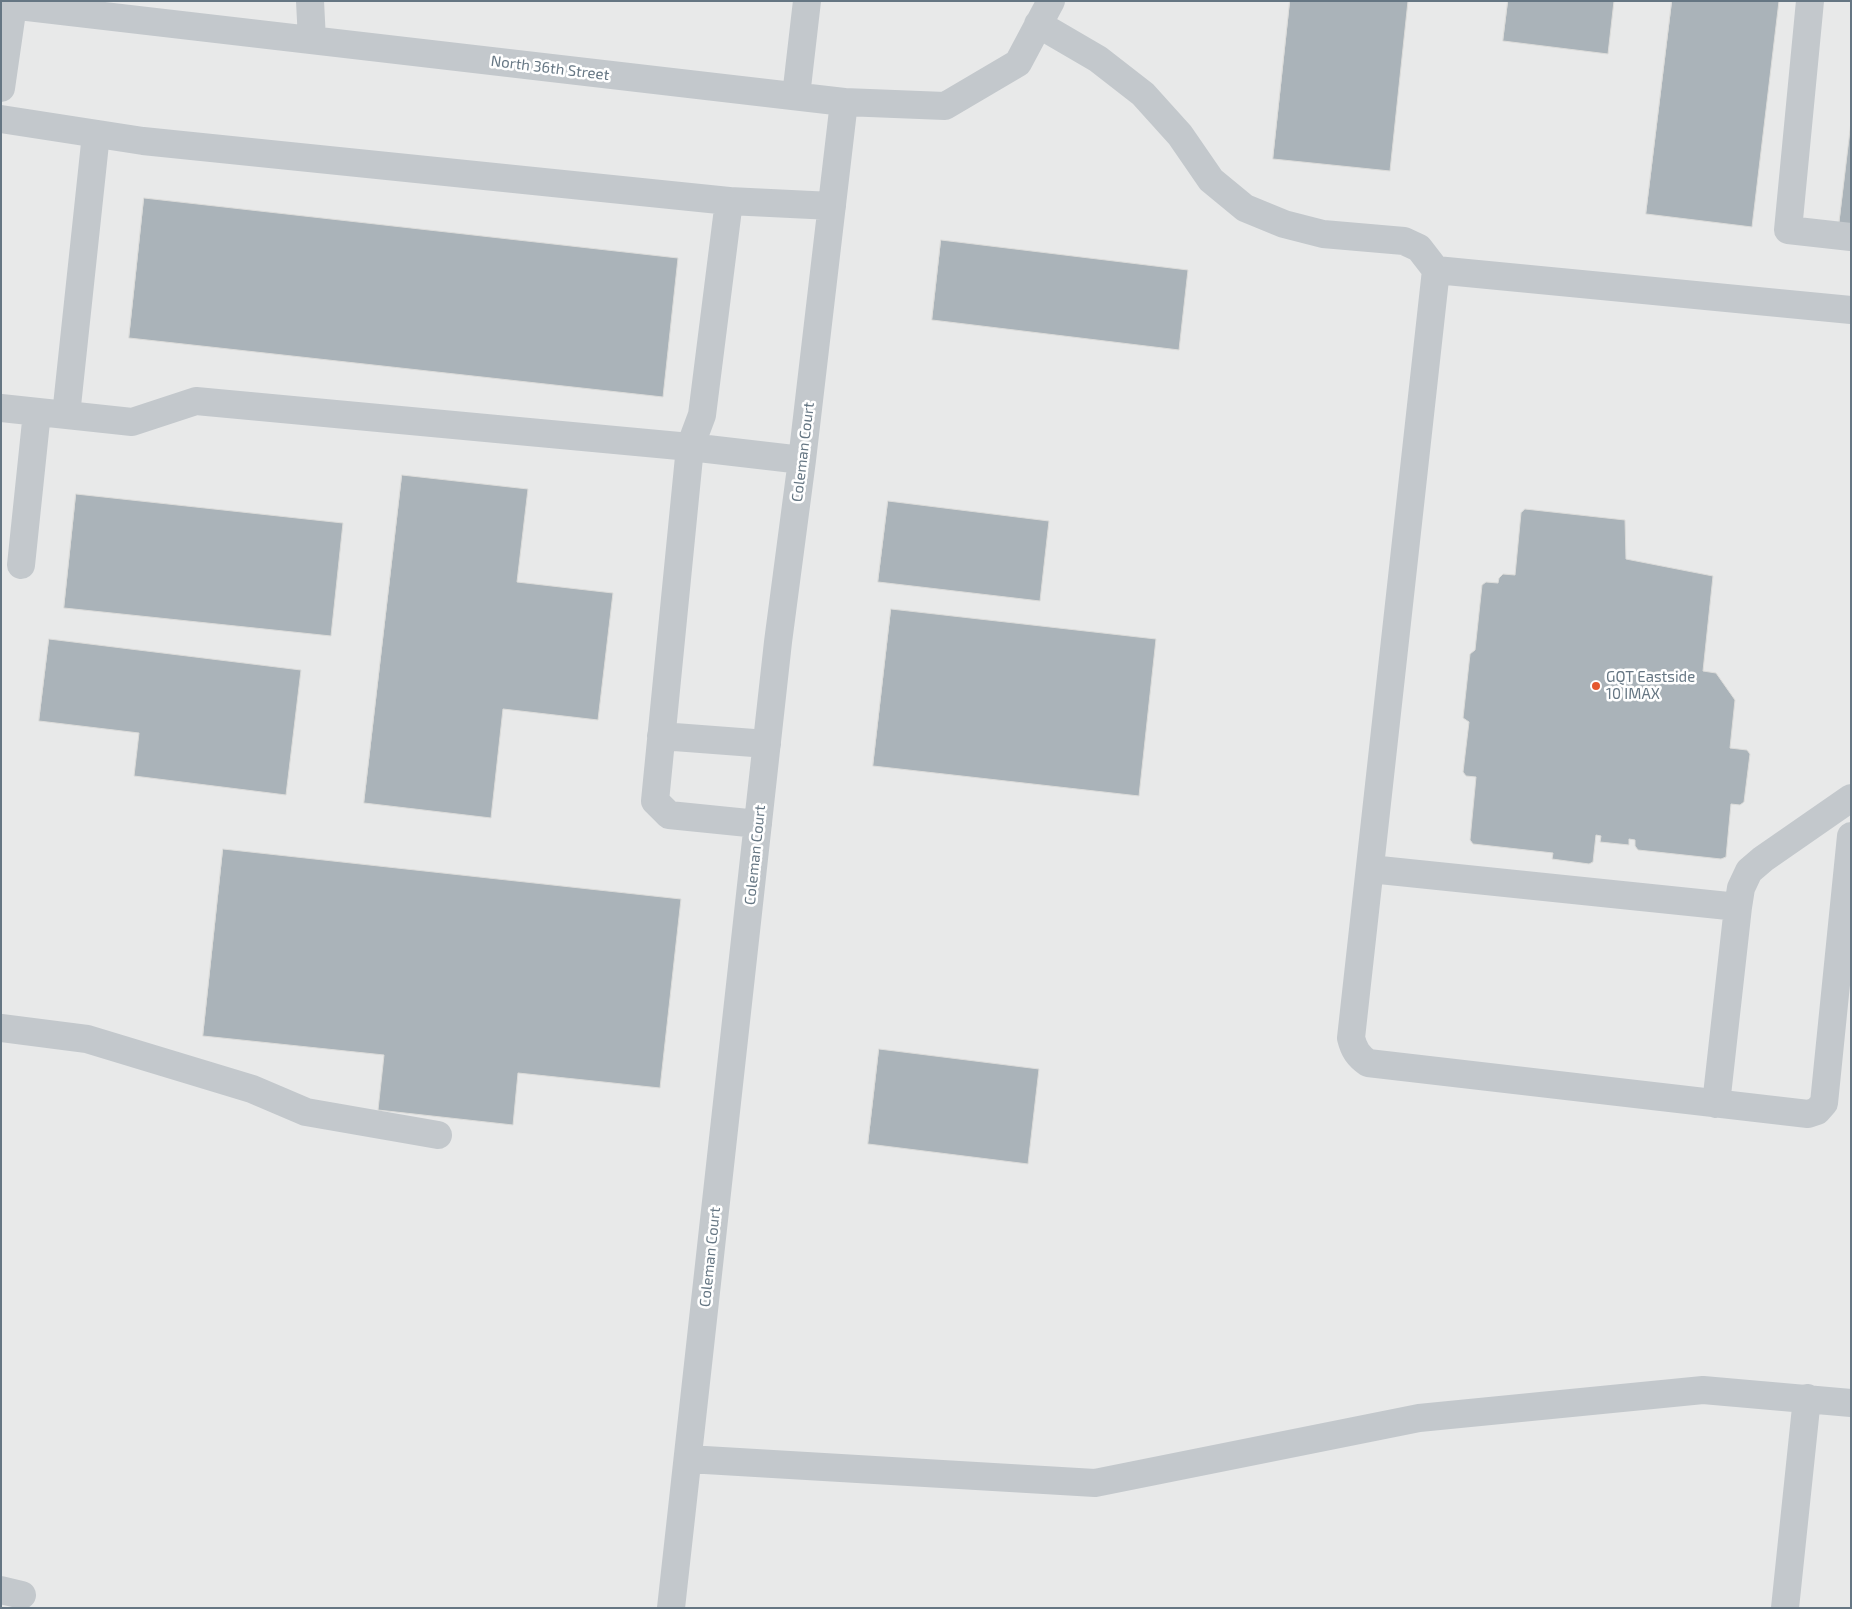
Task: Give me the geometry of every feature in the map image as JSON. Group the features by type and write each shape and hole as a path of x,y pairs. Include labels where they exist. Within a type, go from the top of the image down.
{"street":[{"path":"310,1 312,40"},
{"path":"796,96 807,1"},
{"path":"1810,1 1788,230 1851,237"},
{"path":"1,88 7,4"},
{"name":"North 36th Street","path":"7,4 844,102 945,106 1018,63 1045,13"},
{"path":"1045,13 1098,59 1143,94 1180,136 1210,180 1245,208 1284,224 1323,234 1404,241 1420,248 1436,270 1351,1038 1353,1048 1358,1056 1368,1063 1808,1114 1817,1111 1824,1103 1851,836"},
{"name":"Coleman Court","path":"671,1608 778,642 802,460 844,102"},
{"path":"1,119 143,141 728,201 832,206"},
{"path":"66,415 96,134"},
{"path":"728,201 702,416 690,447 655,800 669,815 758,824"},
{"path":"1436,270 1851,310"},
{"path":"1,408 132,422 196,401 690,447 802,460"},
{"path":"21,565 37,412"},
{"path":"661,736 767,744"},
{"path":"1716,1104 1741,888 1749,871 1763,859 1851,798"},
{"path":"1370,869 1738,908"},
{"path":"1,1028 87,1039 252,1089 306,1112 438,1135"},
{"path":"688,1459 1095,1483 1419,1418 1703,1390 1851,1403"},
{"path":"1785,1608 1807,1398"}],"shaded area":[{"path":"1,1 1851,1 1851,1608 1,1608"}],"building":[{"path":"1290,1 1408,1 1390,171 1273,159"},
{"path":"1508,1 1614,1 1608,54 1503,41"},
{"path":"1672,1 1779,1 1752,227 1646,214"},
{"path":"1851,122 1851,226 1839,225"},
{"path":"144,198 678,258 663,397 129,338"},
{"path":"941,240 1188,270 1179,350 932,320"},
{"path":"402,475 528,489 517,582 613,593 598,720 503,709 491,818 364,803"},
{"path":"76,494 343,523 331,636 64,608"},
{"path":"888,501 1049,521 1040,601 878,582"},
{"name":"GQT Eastside 10 IMAX","path":"1525,509 1625,520 1626,559 1713,576 1703,671 1716,673 1735,700 1730,748 1747,750 1750,754 1744,802 1740,805 1731,804 1726,857 1721,859 1638,850 1635,846 1635,840 1629,839 1629,845 1600,842 1601,836 1596,835 1593,862 1589,864 1552,859 1553,853 1473,844 1470,840 1476,777 1466,776 1463,772 1469,722 1463,718 1470,654 1475,650 1482,585 1486,582 1498,583 1499,578 1503,574 1515,575 1521,513"},
{"path":"891,609 1156,639 1139,796 873,766"},
{"path":"49,639 301,670 286,795 134,776 139,733 39,721"},
{"path":"223,849 681,899 660,1088 518,1073 513,1125 378,1110 384,1055 203,1036"},
{"path":"879,1049 1039,1069 1028,1164 868,1144"}],"place":[{"name":"GQT Eastside 10 IMAX","path":"1596,686"}]}
